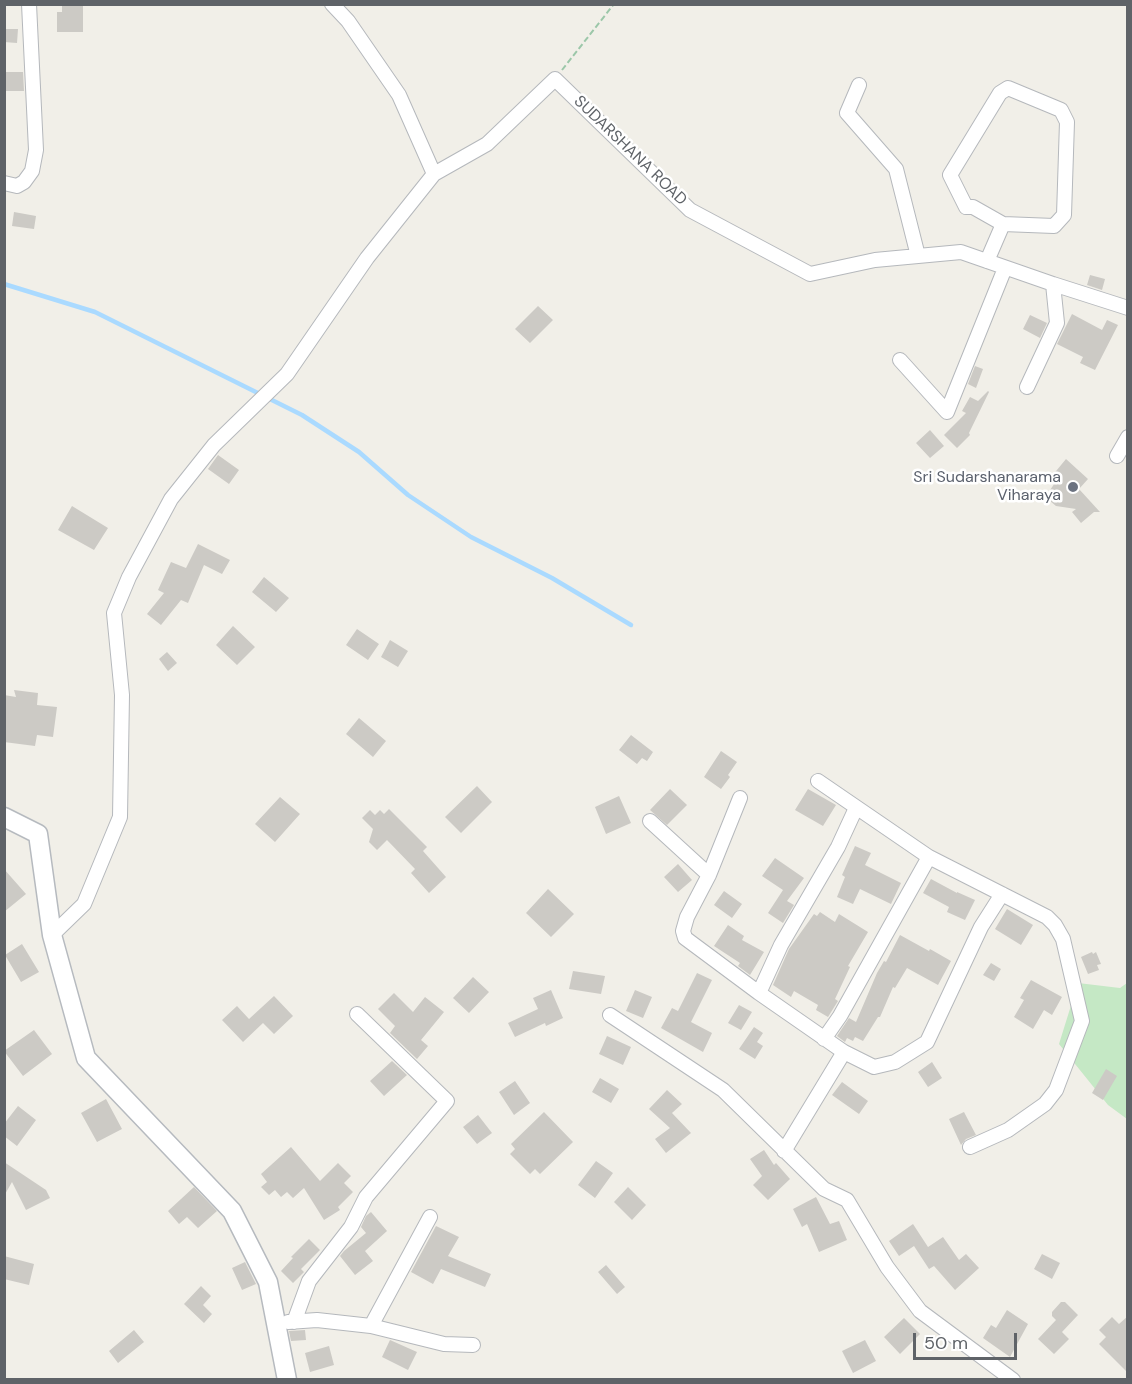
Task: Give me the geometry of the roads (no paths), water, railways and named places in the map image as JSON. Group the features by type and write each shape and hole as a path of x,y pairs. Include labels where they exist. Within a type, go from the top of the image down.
{"street":[{"path":"4,183 17,186 24,182 32,171 36,150 29,4"},
{"path":"52,935 84,904 120,817 122,695 114,613 129,577 171,499 214,445 287,374 367,258 434,174 399,95 348,21 332,4"},
{"name":"SUDARSHANA ROAD","path":"434,174 487,144 555,79 690,210 810,274 875,260 961,252 1128,308"},
{"path":"859,85 847,113 896,169 918,256"},
{"path":"1008,88 1061,110 1067,122 1064,214 1054,226 1003,224 973,207 966,207 950,175 1000,93 1008,88"},
{"path":"987,261 1003,224"},
{"path":"900,360 947,412 1005,268"},
{"path":"1027,387 1057,323 1053,284"},
{"path":"1118,456 1128,437"},
{"path":"818,781 929,857 1047,917 1063,939 1082,1021 1056,1090 1045,1104 1008,1130 970,1147"},
{"path":"740,798 709,875 687,917 683,931 685,938 824,1039 874,1067 895,1062 927,1042 981,927 1002,894"},
{"path":"759,993 781,945 838,847 856,808"},
{"path":"4,817 38,834 52,935 86,1058 232,1211 268,1282 285,1323 287,1380"},
{"path":"650,822 709,875"},
{"path":"824,1039 840,1016 929,857"},
{"path":"285,1323 309,1281 351,1227 366,1197 447,1101 357,1014"},
{"path":"610,1015 723,1090 824,1189 847,1200 887,1267 920,1311 1013,1380"},
{"path":"784,1151 844,1052"},
{"path":"371,1326 430,1216"},
{"path":"285,1323 317,1320 371,1326 444,1344 472,1346"}],"waterway":[{"path":"4,284 95,312 302,415 359,452 408,495 471,537 552,578 631,625"}],"place":[{"name":"Sri Sudarshanarama Viharaya","path":"1073,487"}]}
